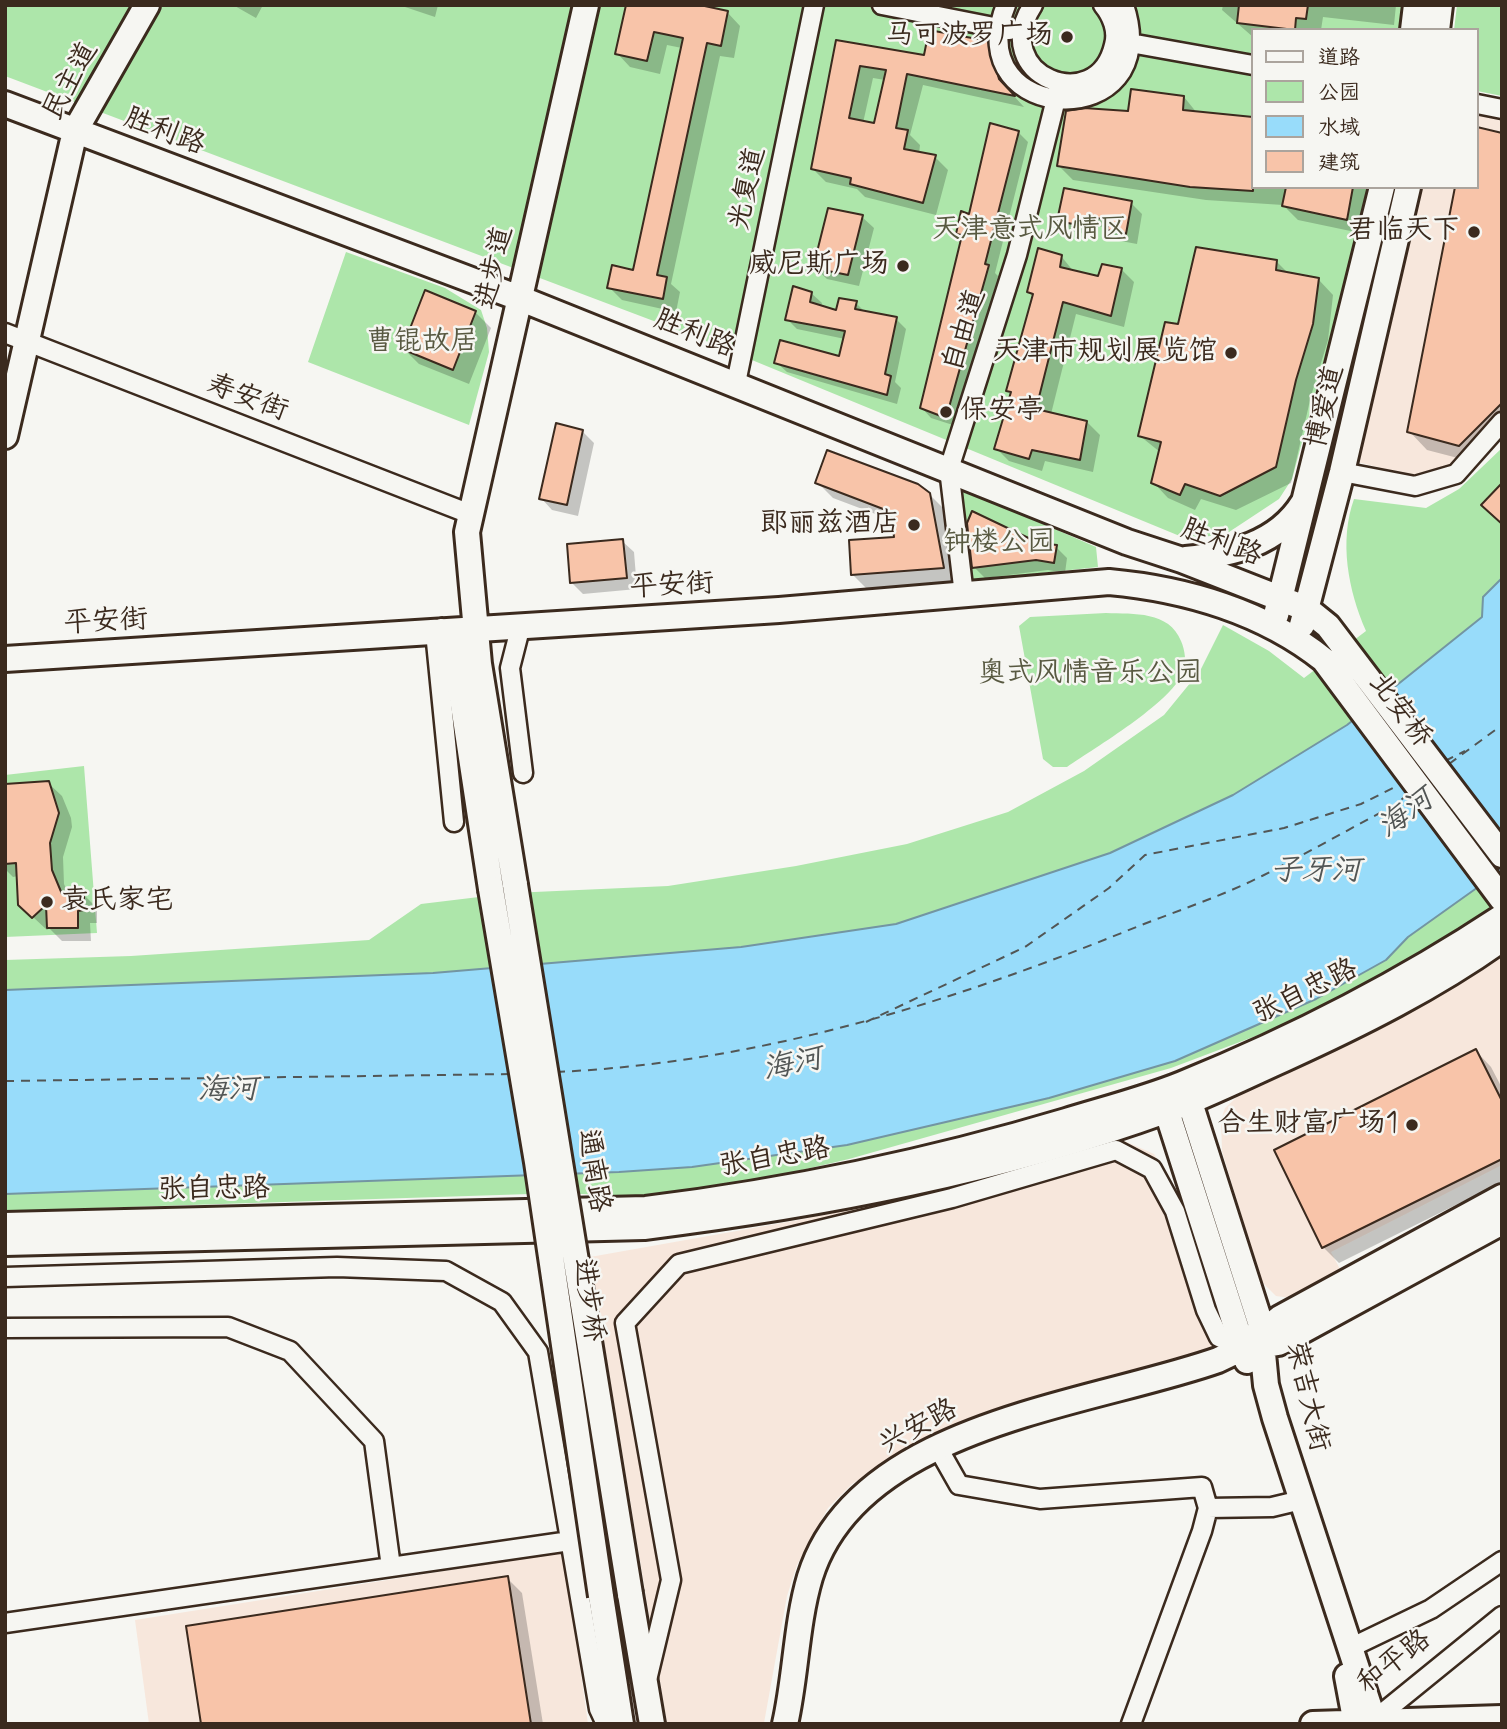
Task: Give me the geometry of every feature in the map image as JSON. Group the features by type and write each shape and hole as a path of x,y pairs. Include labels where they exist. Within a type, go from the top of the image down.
{"street":[{"name":"民主道","path":"5,436 16,337 75,131 147,5"},
{"name":"进步道","path":"475,628 467,555 470,514 557,145 586,5"},
{"name":"光复道","path":"736,383 814,5"},
{"path":"882,5 1021,33"},
{"path":"1006,5 999,28 1000,48 1007,68 1020,84 1036,95 1058,92 1091,79 1108,62 1123,41 1130,23 1124,5"},
{"path":"1033,5 1025,18 1021,33 1027,60 1058,92"},
{"path":"1103,5 1123,41"},
{"path":"1413,28 1416,5"},
{"path":"1437,28 1440,5"},
{"path":"1123,41 1252,65"},
{"name":"自由道","path":"964,595 949,469 1017,255 1058,92"},
{"name":"胜利路","path":"5,104 519,298 1127,542 1182,560 1282,612 1328,626 1335,654"},
{"path":"1479,104 1502,109"},
{"name":"博爱道","path":"1282,612 1382,189"},
{"name":"博爱道","path":"1314,578 1342,472 1408,189"},
{"name":"寿安街","path":"16,337 470,514"},
{"path":"1342,472 1415,486 1456,474 1502,422"},
{"path":"1182,560 1233,552 1264,540 1293,516 1307,497"},
{"path":"1314,578 1306,593 1282,612 1298,639 1335,654"},
{"path":"1314,578 1316,599 1328,626"},
{"name":"平安街","path":"5,659 790,610 1109,582 1163,589 1223,606 1282,612"},
{"path":"521,625 510,668 523,773"},
{"name":"通南路","path":"475,628 503,887"},
{"path":"438,631 454,822"},
{"name":"通南路","path":"438,631 450,638 454,646 503,887 652,1724"},
{"name":"北安桥","path":"1335,654 1502,855"},
{"name":"北安桥","path":"1335,654 1502,899"},
{"name":"进步桥","path":"503,887 537,1162 621,1724"},
{"name":"张自忠路","path":"1187,1092 1369,996 1502,917"},
{"name":"张自忠路","path":"5,1243 644,1227 730,1217 924,1180 1065,1143 1384,1011 1478,957 1502,939"},
{"name":"荣吉大街","path":"1187,1092 1242,1261 1256,1343 1293,1502 1365,1722"},
{"name":"张自忠路","path":"5,1225 646,1209 739,1197 919,1161 1163,1101"},
{"name":"荣吉大街","path":"1163,1101 1256,1343 1275,1418 1352,1647 1365,1722"},
{"path":"646,1682 671,1580 625,1323 678,1264 952,1198 1115,1150 1153,1169 1175,1211 1206,1310 1219,1337 1256,1343"},
{"name":"兴安路","path":"1256,1343 1280,1318 1502,1197"},
{"name":"兴安路","path":"785,1724 808,1586 823,1546 835,1526 862,1497 897,1472 938,1448 1018,1414 1203,1365 1256,1343 1289,1338 1502,1222"},
{"path":"5,1277 337,1267 446,1271 471,1282 502,1302 538,1352 599,1709 606,1724"},
{"path":"5,1328 228,1327 290,1350 374,1441 391,1567"},
{"path":"938,1448 959,1485 1040,1499 1202,1487 1208,1508 1202,1531 1131,1724"},
{"path":"1208,1508 1272,1507 1293,1502"},
{"path":"5,1623 570,1541"},
{"path":"1352,1647 1431,1609 1502,1561"},
{"name":"和平路","path":"1313,1724 1365,1722 1502,1616"},
{"path":"1365,1722 1502,1718"}],"shaded area":[{"path":"1479,115 1502,119 1502,414 1447,484 1357,462 1419,189 1479,189"},
{"path":"1502,955 1502,1165 1331,1252 1341,1271 1291,1298 1276,1296 1261,1281 1222,1151 1221,1120 1225,1108 1237,1097 1456,986"},
{"path":"1120,1139 1154,1154 1167,1174 1221,1345 981,1417 896,1456 852,1484 828,1508 797,1565 787,1596 764,1723 667,1724 590,1257 804,1219 979,1180"},
{"path":"564,1552 588,1724 149,1724 135,1620"}],"green space":[{"name":"天津意式风情区","path":"5,5 1404,5 1401,28 1252,28 1252,189 1370,189 1292,479 1279,499 1226,534 1187,539 696,337 5,76"},
{"path":"1457,5 1502,5 1502,96 1479,91 1479,28 1454,28"},
{"name":"曹锟故居","path":"346,252 445,288 481,310 487,328 489,352 469,425 308,362"},
{"name":"子牙河","path":"1502,448 1502,578 1483,597 1483,615 1502,594 1502,902 1451,935 1298,1020 1171,1068 849,1159 733,1186 646,1197 561,1193 5,1211 5,960 131,956 369,940 421,904 512,893 668,886 796,866 907,844 1008,812 1084,771 1164,715 1200,671 1223,625 1269,651 1304,678 1366,631 1354,599 1346,548 1349,515 1354,499 1426,508 1459,489"},
{"name":"钟楼公园","path":"956,486 1096,547 1098,567 968,581"},
{"name":"奥式风情音乐公园","path":"1106,613 1150,616 1168,624 1182,645 1185,661 1183,673 1163,698 1131,724 1067,767 1053,767 1043,759 1019,626 1030,617"},
{"path":"84,766 97,933 5,937 5,775"}],"water":[{"name":"子牙河","path":"1502,578 1502,870 1408,937 1386,960 1316,999 1175,1061 1049,1098 847,1145 692,1167 619,1172 5,1194 5,990 433,973 741,947 896,924 1110,853 1233,795 1347,725 1482,617 1483,597"}],"building":[{"path":"626,5 700,5 728,11 721,46 707,43 657,275 667,277 663,299 607,288 612,265 633,270 683,38 654,32 647,61 615,54"},
{"path":"1239,5 1308,5 1306,19 1296,18 1295,28 1237,23"},
{"path":"929,30 988,41 999,79 1015,96 907,74 896,128 908,130 904,149 936,155 923,203 850,184 851,178 811,169 836,40 924,55","holes":["860,66 886,70 874,123 849,118"]},
{"path":"1131,89 1184,96 1183,110 1252,117 1253,191 1190,187 1057,166 1066,111 1084,108 1128,111"},
{"path":"990,123 1019,131 985,264 989,265 946,418 920,408 962,235 956,234 961,211 969,214"},
{"path":"1479,127 1502,133 1502,403 1459,446 1407,432 1455,189 1479,189"},
{"path":"1064,188 1132,201 1126,234 1107,230 1109,220 1086,216 1084,226 1057,221"},
{"path":"1286,189 1353,189 1347,220 1282,206"},
{"path":"828,208 863,215 848,275 813,268"},
{"name":"天津市规划展览馆","path":"1196,247 1277,260 1276,270 1319,278 1313,324 1296,380 1276,467 1220,496 1185,484 1180,495 1151,483 1161,442 1138,436 1165,322 1178,324"},
{"path":"1038,248 1062,255 1060,267 1098,276 1102,264 1122,268 1111,316 1063,302 1036,409 1087,421 1080,460 1032,450 1029,459 994,449 1011,392 1006,391 1033,294 1027,292"},
{"path":"793,286 812,292 810,302 836,310 839,298 857,301 855,309 897,317 885,374 891,376 887,395 774,363 780,340 839,356 845,331 785,320"},
{"path":"425,290 476,311 453,370 402,349"},
{"path":"556,423 583,430 567,505 539,499"},
{"name":"郎丽兹酒店","path":"827,450 918,484 930,493 944,568 851,575 849,540 894,537 891,512 815,483"},
{"path":"1502,483 1502,524 1481,505"},
{"path":"972,511 1039,543 1057,545 1054,563 1036,560 972,568 967,523"},
{"path":"623,539 627,578 570,583 567,544"},
{"path":"49,781 59,813 50,843 52,870 62,894 84,893 84,910 78,911 78,928 47,928 46,905 32,918 18,905 16,863 5,864 5,784"},
{"name":"合生财富广场1","path":"1476,1049 1502,1101 1502,1159 1322,1248 1274,1150"},
{"path":"508,1576 531,1724 201,1724 186,1626"}],"ferry route":[{"path":"1449,764 1502,725"},
{"path":"1445,761 1465,751"},
{"path":"866,1022 1025,947 1109,888 1145,855 1284,828 1361,804 1403,783"},
{"path":"556,1072 703,1057 775,1043 846,1026 986,984 1245,884 1393,806 1410,793"},
{"path":"5,1081 512,1074"}],"place":[{"name":"马可波罗广场","path":"1067,37"},
{"name":"君临天下","path":"1474,232"},
{"name":"威尼斯广场","path":"903,266"},
{"name":"天津市规划展览馆","path":"1231,353"},
{"name":"保安亭","path":"946,412"},
{"name":"郎丽兹酒店","path":"914,525"},
{"name":"袁氏家宅","path":"47,902"},
{"name":"合生财富广场1","path":"1412,1125"}],"water label":[{"name":"海河","path":"1407,815"},
{"name":"海河","path":"793,1066"},
{"name":"海河","path":"228,1092"}]}
